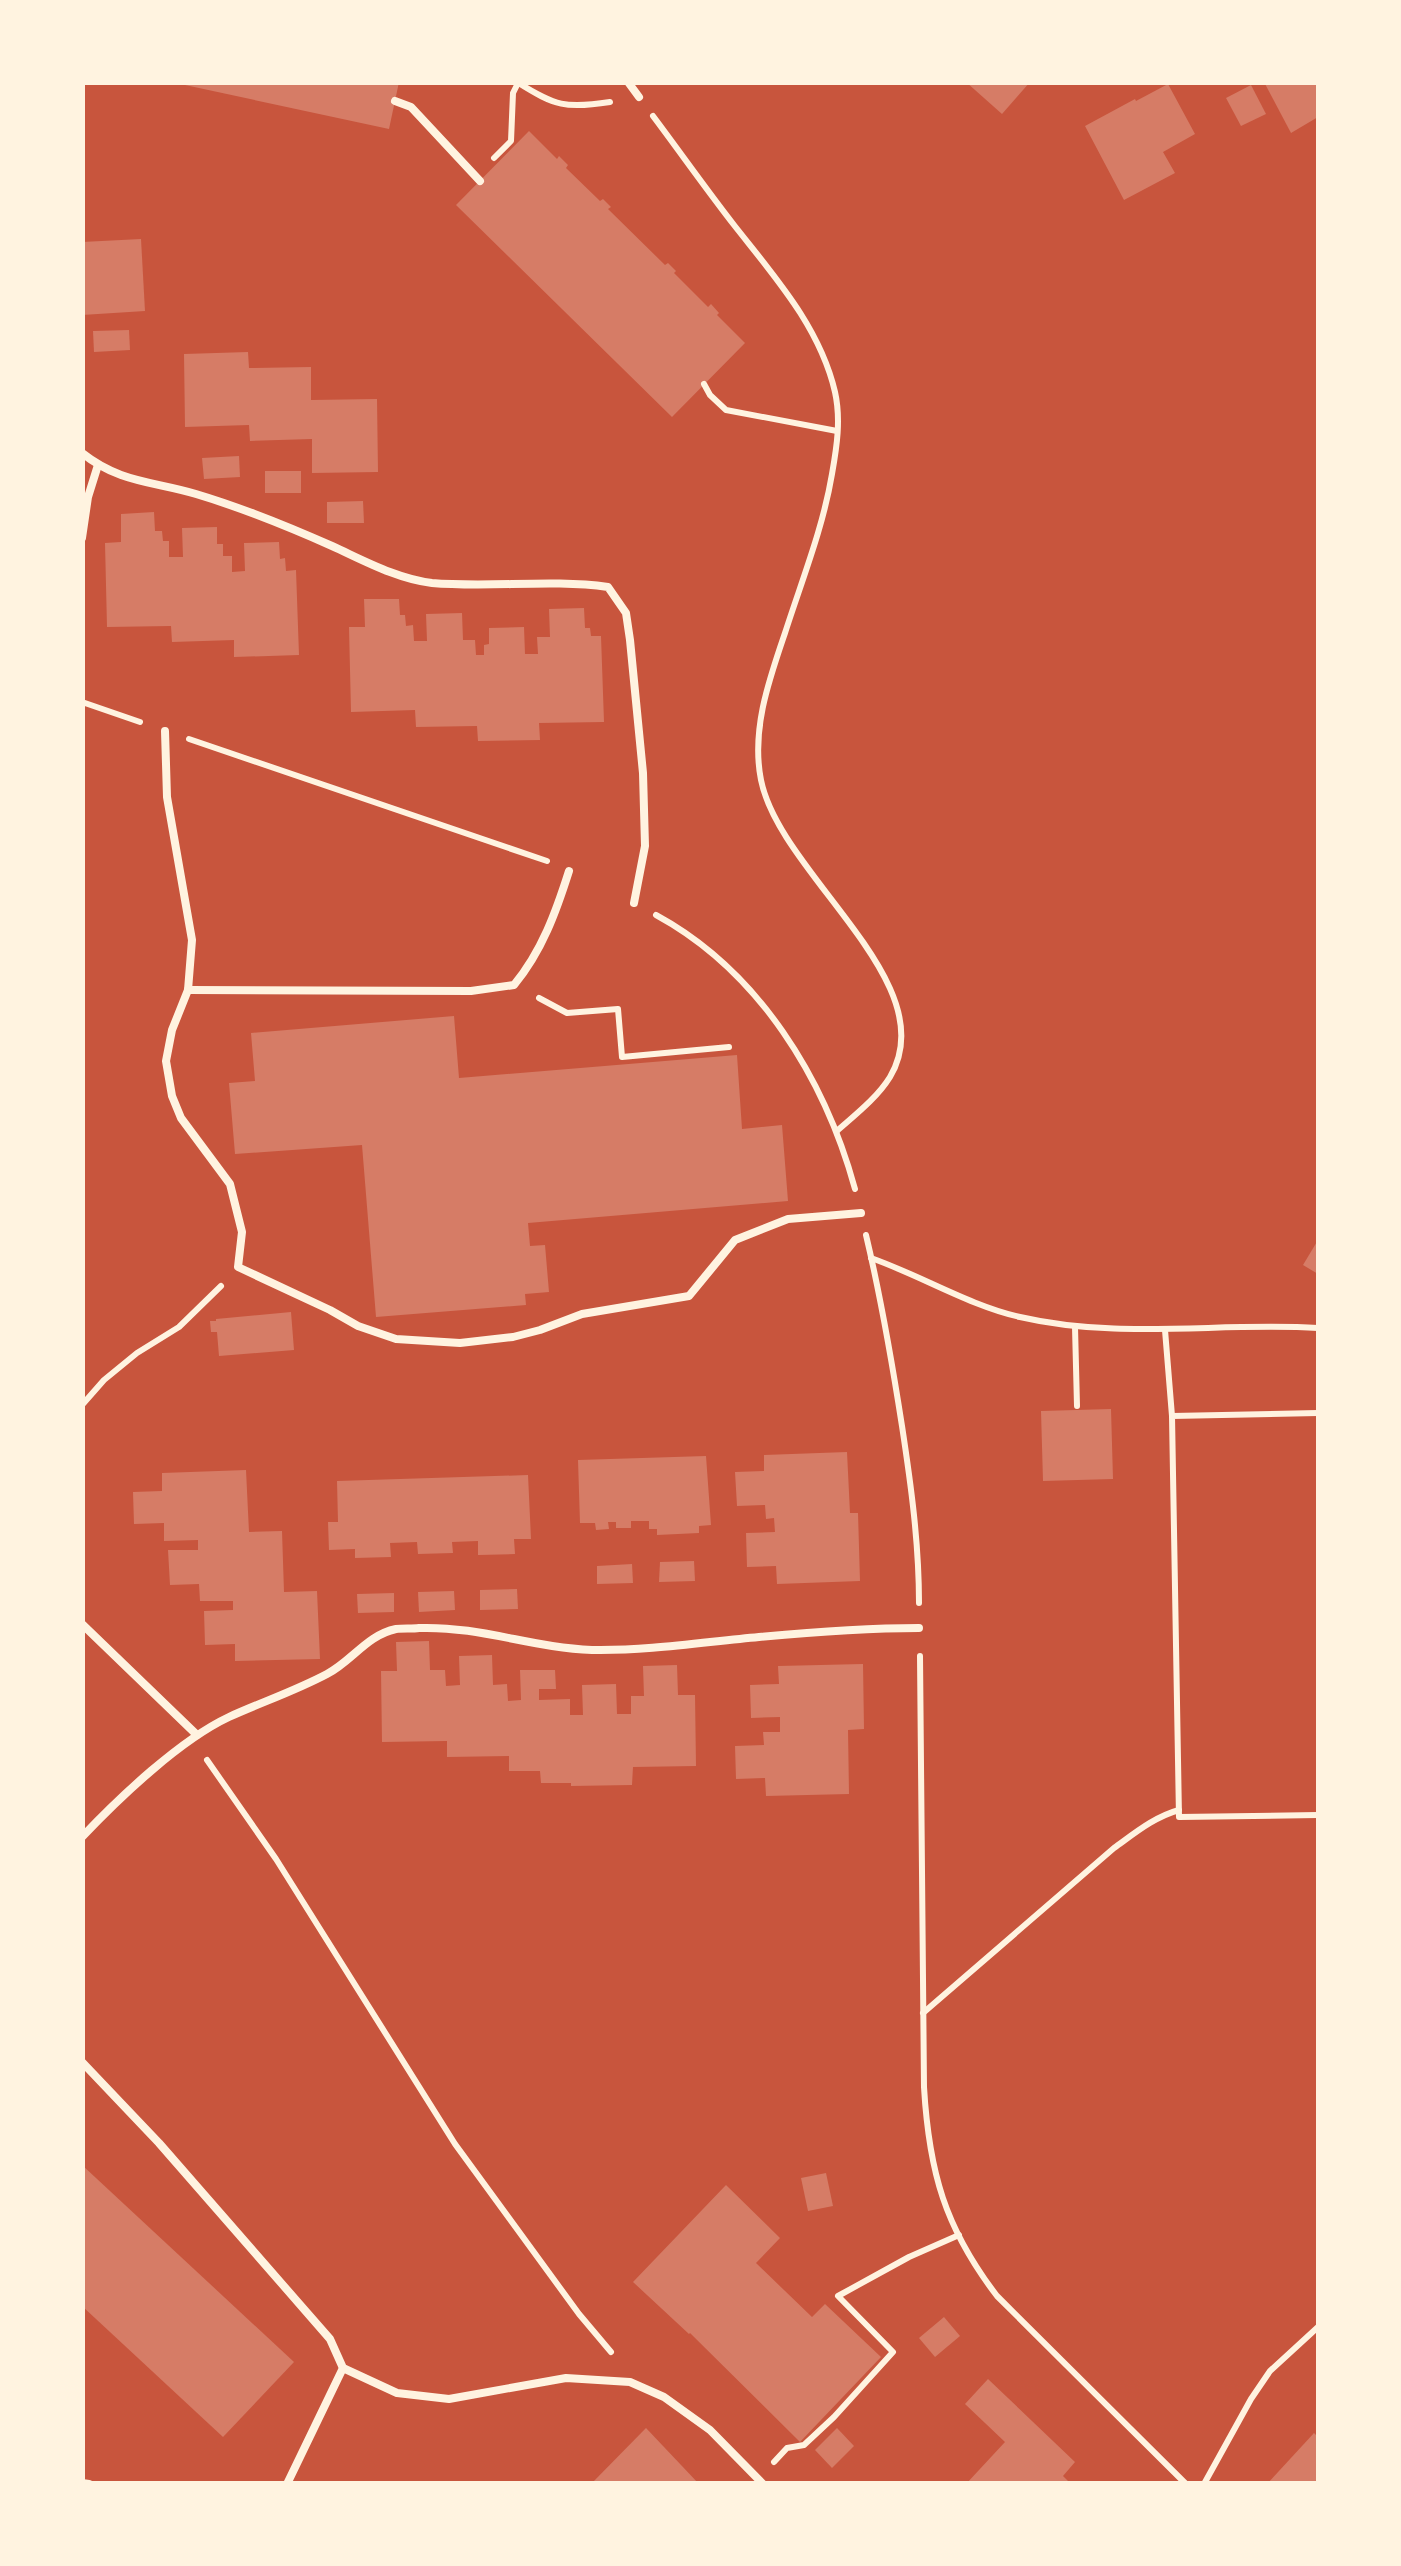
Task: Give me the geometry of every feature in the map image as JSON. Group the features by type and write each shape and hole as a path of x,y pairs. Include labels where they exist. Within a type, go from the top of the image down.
{"lane":[{"path":"628,82 639,97"},
{"path":"395,101 411,107 480,181"},
{"path":"82,452 98,465 130,480 194,493 272,519 404,577 430,582 608,586 626,613 643,773 645,846 634,903"},
{"path":"82,538 98,465"},
{"path":"166,731 167,797 192,940 188,990 172,1030 166,1061 172,1096 181,1118 230,1184 242,1232 238,1267 358,1326 396,1339 460,1343 513,1337 582,1314 689,1296 735,1240 788,1219 861,1213"},
{"path":"188,990 471,991 514,985 533,962 556,914 570,871"},
{"path":"82,1624 198,1735"},
{"path":"82,1837 104,1813 198,1735 228,1717 330,1672 364,1643 395,1629 473,1630 548,1646 593,1650 919,1628"},
{"path":"82,2062 159,2143 330,2339 343,2368 398,2393 449,2399 566,2378 630,2382 664,2397 710,2430 761,2481"},
{"path":"288,2484 343,2368"}],"path":[{"path":"486,165 510,141 518,83 558,104 593,104 639,97 782,285 816,340 828,368 838,413 838,437 827,505 774,667 759,726 758,750 761,782 770,807 797,857 875,960 892,988 902,1018 901,1052 887,1082 837,1131"},
{"path":"704,384 726,410 838,431"},
{"path":"82,702 570,871"},
{"path":"634,903 672,923 726,966 764,1006 818,1090 837,1131 861,1213 897,1394 918,1542 922,2014 927,2139 938,2185 978,2272 997,2296 1186,2484"},
{"path":"567,1013 618,1008 622,1057 728,1047"},
{"path":"871,1258 984,1308 1075,1327 1318,1328"},
{"path":"82,1405 115,1371 179,1327 238,1267"},
{"path":"1075,1327 1077,1406"},
{"path":"1166,1330 1172,1416 1178,1818 1318,1814"},
{"path":"1172,1416 1318,1413"},
{"path":"198,1735 204,1755 276,1860 456,2144 579,2314 621,2364 630,2382"},
{"path":"922,2014 1114,1848 1142,1827 1179,1810"},
{"path":"761,2481 787,2448 804,2445 893,2352 838,2296 909,2257 959,2236"},
{"path":"1204,2484 1270,2372 1318,2327"}],"building":[{"path":"171,82 399,82 389,129"},
{"path":"966,82 1030,82 1002,114"},
{"path":"1264,82 1318,82 1318,117 1291,133"},
{"path":"1168,84 1195,134 1163,152 1175,173 1124,200 1085,126"},
{"path":"1251,85 1266,114 1241,126 1226,98"},
{"path":"529,131 557,159 559,156 600,201 603,199 611,207 608,209 665,265 668,263 708,307 711,304 745,343 672,417 456,205"},
{"path":"141,239 145,311 82,315 82,242"},
{"path":"129,330 130,350 94,352 93,331"},
{"path":"248,352 249,368 311,367 311,400 377,399 378,472 312,473 312,439 250,441 249,425 185,427 184,354"},
{"path":"239,456 240,477 204,479 202,458"},
{"path":"265,471 301,471 301,493 265,493"},
{"path":"363,501 364,523 327,523 327,502"},
{"path":"154,512 155,531 162,531 163,541 169,541 169,557 183,557 182,528 217,527 217,544 223,544 223,556 232,556 232,572 245,571 244,543 279,542 280,559 285,558 286,571 296,570 299,655 234,657 234,640 172,642 171,626 107,627 105,543 121,542 121,514"},
{"path":"364,599 399,599 400,615 405,615 406,626 413,625 414,641 427,641 426,614 462,613 463,640 475,640 476,655 484,655 489,628 524,627 525,654 538,654 537,637 550,637 549,609 584,608 585,628 590,628 591,636 601,636 604,722 539,723 540,740 478,741 477,726 416,727 415,710 351,712 349,627 365,627"},
{"path":"454,1016 459,1078 737,1055 742,1129 782,1125 788,1201 528,1223 530,1246 545,1245 549,1292 525,1294 526,1305 376,1317 362,1145 235,1154 229,1083 255,1081 251,1033"},
{"path":"1318,1240 1318,1274 1303,1265"},
{"path":"291,1312 294,1350 219,1356 217,1332 211,1332 210,1321"},
{"path":"1111,1409 1113,1479 1043,1481 1041,1411"},
{"path":"847,1452 850,1513 858,1513 860,1581 777,1584 776,1566 747,1567 746,1533 775,1532 774,1518 766,1519 765,1505 737,1506 735,1472 764,1471 764,1455"},
{"path":"706,1456 711,1525 699,1526 699,1533 657,1535 657,1529 649,1529 649,1521 631,1521 631,1528 616,1528 616,1522 608,1522 609,1529 596,1530 595,1523 580,1523 578,1460"},
{"path":"246,1470 249,1532 282,1531 284,1592 317,1591 320,1659 235,1661 235,1644 205,1645 204,1611 233,1610 233,1601 200,1601 199,1584 170,1585 168,1550 198,1550 198,1540 164,1541 164,1523 134,1524 133,1492 162,1491 162,1473"},
{"path":"528,1475 531,1539 514,1539 515,1554 478,1555 478,1541 452,1542 453,1553 418,1554 417,1542 390,1543 391,1557 355,1558 355,1549 329,1550 328,1522 338,1522 337,1481"},
{"path":"694,1561 695,1581 659,1582 660,1562"},
{"path":"632,1564 633,1583 597,1584 597,1566"},
{"path":"517,1589 518,1609 480,1610 480,1590"},
{"path":"454,1591 455,1610 419,1612 418,1592"},
{"path":"394,1593 394,1612 358,1613 357,1594"},
{"path":"429,1641 430,1670 445,1670 446,1686 460,1685 459,1656 492,1655 493,1685 507,1684 508,1701 521,1700 520,1670 555,1670 556,1689 539,1689 539,1700 570,1699 570,1715 583,1715 582,1685 616,1684 617,1714 631,1714 631,1696 644,1696 643,1666 677,1665 678,1695 695,1695 696,1766 633,1767 632,1785 571,1786 541,1783 540,1771 509,1771 509,1756 447,1757 447,1741 382,1742 381,1671 397,1671 396,1642"},
{"path":"863,1664 864,1729 848,1730 849,1794 766,1796 765,1778 736,1779 735,1746 764,1745 763,1732 780,1732 780,1717 751,1718 750,1685 779,1684 778,1666"},
{"path":"82,2165 294,2362 223,2437 82,2306"},
{"path":"826,2173 833,2206 808,2211 801,2178"},
{"path":"726,2185 780,2238 756,2263 812,2317 825,2304 881,2357 800,2442 633,2282"},
{"path":"944,2317 960,2336 935,2357 919,2338"},
{"path":"988,2379 1075,2462 1063,2476 1071,2484 966,2484 1005,2442 965,2404"},
{"path":"646,2428 699,2484 591,2484"},
{"path":"837,2428 854,2446 832,2468 815,2450"},
{"path":"1314,2433 1318,2437 1318,2484 1267,2484"}]}
